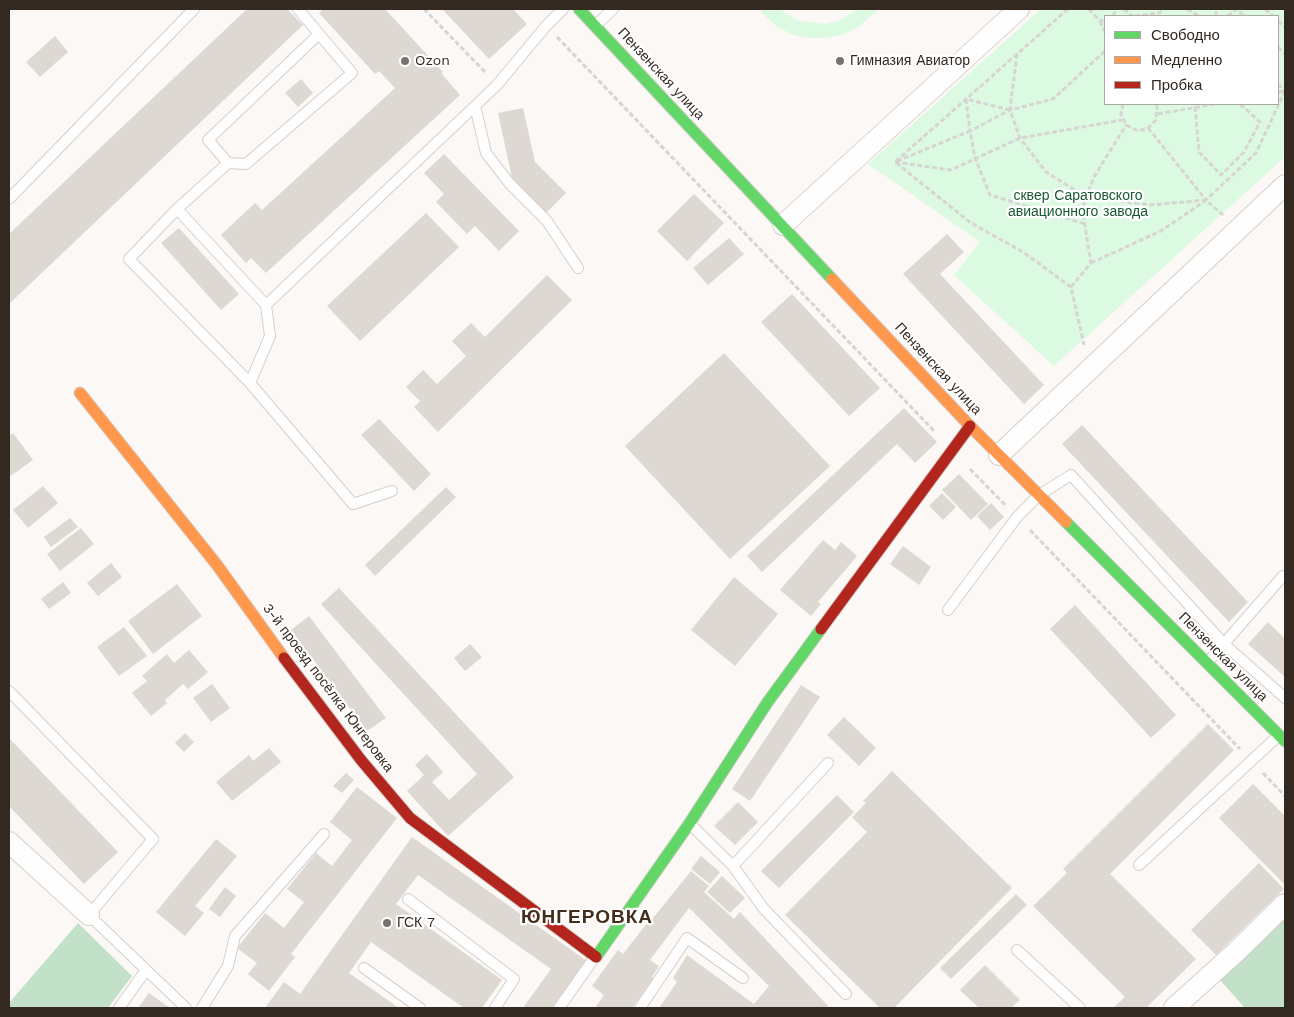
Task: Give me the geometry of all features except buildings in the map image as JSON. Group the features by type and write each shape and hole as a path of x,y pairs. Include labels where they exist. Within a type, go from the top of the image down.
{"street":[{"name":"Пензенская улица","path":"579,9 970,426 1282,738"},
{"path":"783,226 1019,9"},
{"path":"999,455 1285,185"},
{"name":"3-й проезд посёлка Юнгеровка","path":"80,392 217,565 360,760 410,818 596,957"},
{"path":"596,957 689,824 767,703 970,426"},
{"path":"9,842 89,915"},
{"path":"1174,1008 1236,952 1285,904"}],"lane":[{"path":"9,199 194,9"},
{"path":"298,9 352,73 246,164 228,163 178,209 129,259 250,383 353,504 392,490"},
{"path":"266,305 497,85 546,26 563,9"},
{"path":"595,26 613,9"},
{"path":"228,163 208,140 319,34"},
{"path":"475,106 486,152 510,184 547,221 578,268"},
{"path":"178,209 266,305 270,336 250,383"},
{"path":"948,610 1017,517 1039,495 1070,475 1225,645 1285,698"},
{"path":"1208,663 1284,576"},
{"path":"9,691 153,838 89,915 186,1008"},
{"path":"1139,865 1251,761 1282,738"},
{"path":"733,866 828,763"},
{"path":"689,824 733,866 764,909 846,994"},
{"path":"202,1008 228,966 235,936 324,834"},
{"path":"408,899 514,979 495,1008"},
{"path":"640,1008 687,938 742,978"},
{"path":"1018,950 1080,1008"},
{"path":"559,1008 596,957"},
{"path":"364,968 420,1008"},
{"path":"118,1008 146,970"}],"path":[{"path":"424,9 497,85"},
{"path":"895,162 1068,9"},
{"path":"1088,9 1100,21 1104,30"},
{"path":"1142,15 1159,13 1164,9"},
{"path":"1229,15 1236,9 1243,15"},
{"path":"1100,21 1104,20"},
{"path":"546,26 1285,796"},
{"path":"895,162 970,131 1010,110 1053,100 1104,51"},
{"path":"1017,53 1010,110 1020,138 1046,172 1086,197 1150,205 1206,200"},
{"path":"1279,104 1285,91"},
{"path":"966,99 1010,110"},
{"path":"966,99 976,158 990,195 1084,224"},
{"path":"1123,105 1122,120 1126,125 1136,130 1148,128 1156,120 1158,114 1156,105"},
{"path":"1158,114 1209,105"},
{"path":"1196,107 1199,152 1220,176 1244,152 1260,122 1241,105"},
{"path":"1071,287 1091,263 1161,231 1206,200 1256,153 1278,105"},
{"path":"895,162 952,170 1020,138 1122,120"},
{"path":"1091,263 1082,208 1094,177 1126,125"},
{"path":"1148,128 1206,200"},
{"path":"895,162 971,223 1022,252 1071,287 1089,370"}],"green space":[{"path":"759,9 779,9 799,21 825,24 838,21 858,9 879,9 857,28 842,35 810,38 794,35 779,28"},
{"name":"сквер Саратовского авиационного завода","path":"1041,9 1285,9 1285,157 1054,366 954,275 980,242 868,164"},
{"path":"1285,914 1285,1008 1245,1008 1219,979"},
{"path":"78,923 132,976 108,1008 9,1008 9,1003"}],"traffic: fast":[{"path":"579,9 832,279"},
{"path":"1066,522 1285,741"},
{"path":"596,957 689,824 767,703 821,629"}],"traffic: slow":[{"path":"832,279 970,426 1066,522"},
{"path":"80,393 217,565 284,658"}],"traffic: jam":[{"path":"821,629 970,426"},
{"path":"284,658 361,760 410,818 596,957"}],"place":[{"name":"Ozon","path":"405,61"},
{"name":"Гимназия Авиатор","path":"840,61"},
{"name":"ГСК 7","path":"387,923"}],"district":[{"name":"ЮНГЕРОВКА","path":"587,917"}]}
